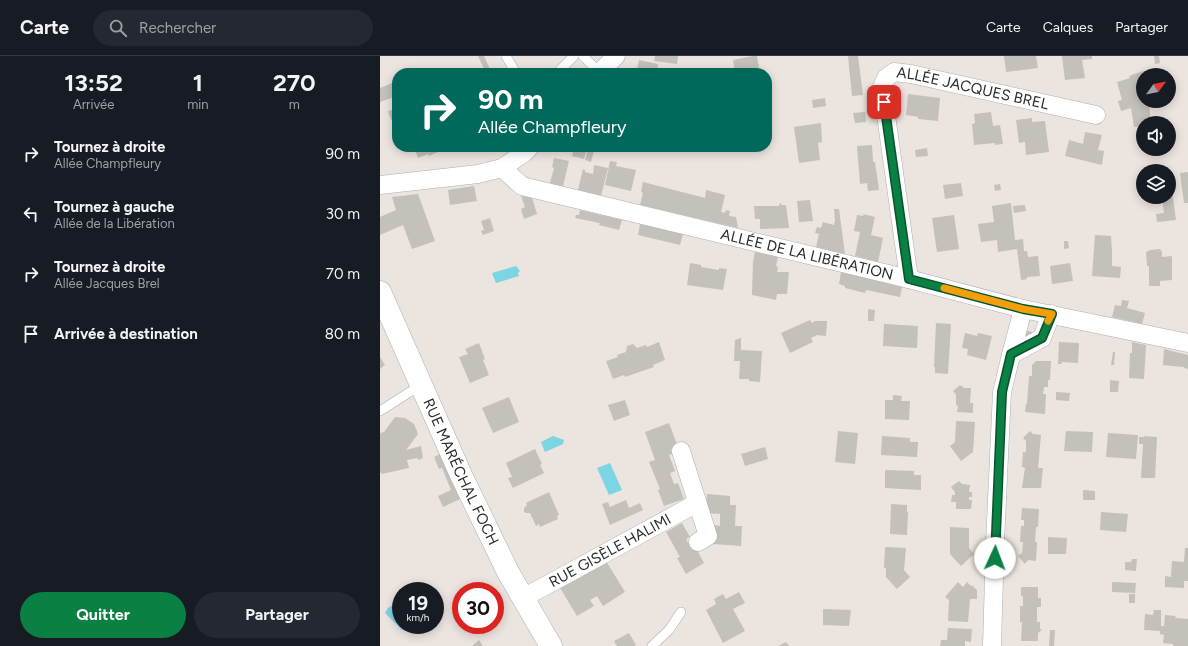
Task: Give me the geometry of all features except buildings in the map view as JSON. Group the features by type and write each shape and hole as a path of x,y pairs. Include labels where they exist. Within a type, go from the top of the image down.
{"main road":[{"name":"RUE MARÉCHAL FOCH","path":"380,292 461,475 501,558 551,646"}],"street":[{"path":"604,68 616,56"},
{"name":"ALLÉE JACQUES BREL","path":"909,279 882,87 886,78 894,72 911,74 1096,115"},
{"path":"380,185 478,174 502,168 525,152"},
{"name":"ALLÉE DE LA LIBÉRATION","path":"502,168 522,186 909,279 1023,309 1188,343"},
{"path":"992,646 1002,392 1023,309"},
{"path":"1011,354 1042,338 1052,314"},
{"path":"681,451 708,536 698,542"},
{"name":"RUE GISÈLE HALIMI","path":"523,598 697,503"}],"lane":[{"path":"506,56 513,68"},
{"path":"562,68 574,56"},
{"path":"583,56 594,68"},
{"path":"380,411 422,386"},
{"path":"652,646 670,630 681,612"}],"water":[{"path":"516,266 520,271 518,273 519,276 496,283 492,273"},
{"path":"553,436 564,440 563,444 545,452 541,442"},
{"path":"610,463 622,490 609,495 597,468"},
{"path":"392,606 392,620 385,613 388,608"}],"slow traffic":[{"path":"944,288 1023,309 1052,314 1048,321"}],"route":[{"path":"884,102 909,279 1023,309 1052,314 1042,338 1011,354 1002,392 995,558"}]}
